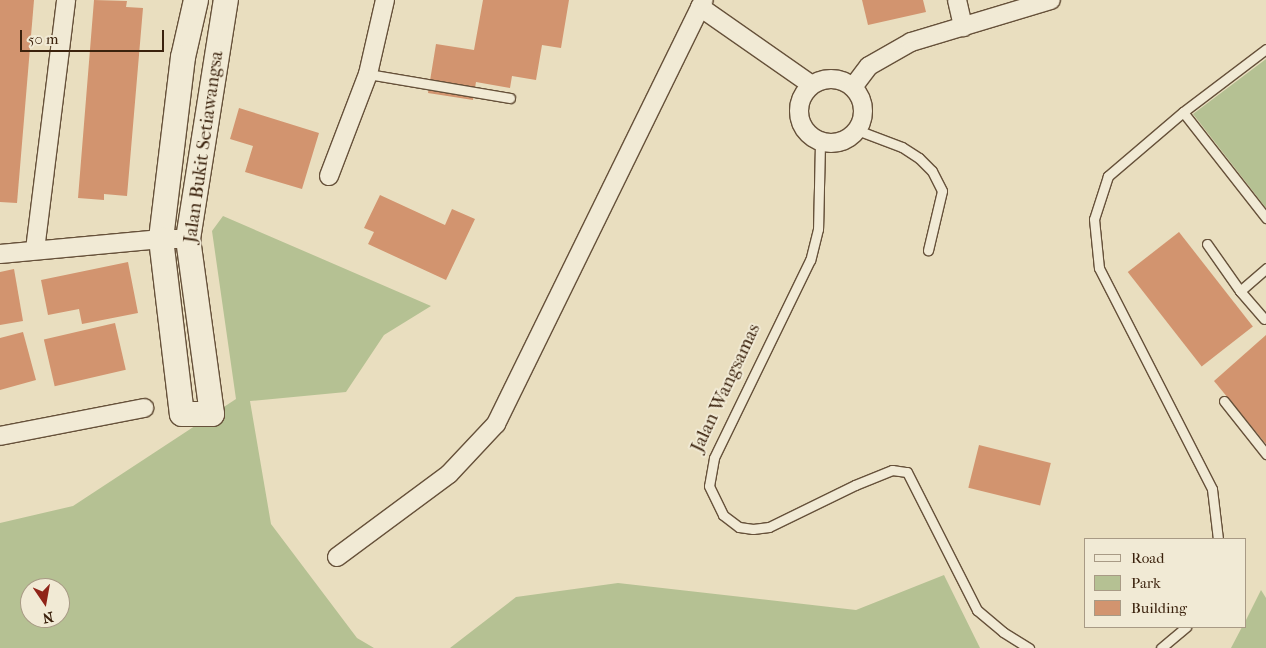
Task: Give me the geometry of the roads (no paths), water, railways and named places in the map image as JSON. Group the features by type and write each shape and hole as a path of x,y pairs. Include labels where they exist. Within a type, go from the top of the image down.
{"street":[{"path":"35,250 66,0"},
{"name":"Jalan Bukit Setiawangsa","path":"196,0 184,56 161,239 182,414 212,414 188,239 226,0"},
{"path":"329,176 368,74 385,0"},
{"path":"957,0 963,27"},
{"path":"853,87 869,66 911,42 1051,0"},
{"path":"337,557 449,474 496,424 702,4 812,85"},
{"path":"831,79 853,87 862,102 864,114 861,125 850,138 835,143 820,143 806,132 800,122 799,110 804,93 812,85 831,79"},
{"path":"0,254 161,239 188,239"},
{"path":"0,436 144,408"}],"lane":[{"path":"1218,538 1212,489 1099,268 1094,220 1108,176 1183,112 1266,49"},
{"path":"368,74 510,98"},
{"path":"1183,112 1266,218"},
{"path":"857,130 902,147 919,158 932,171 942,191 928,250"},
{"name":"Jalan Wangsamas","path":"820,143 818,230 810,260 714,458 709,486 723,515 739,527 753,529 770,527 855,485 892,470 907,472 977,610 1003,632 1029,648"},
{"path":"1206,244 1240,292 1264,319"},
{"path":"1240,292 1266,268"},
{"path":"1224,402 1266,454"},
{"path":"1161,648 1185,628"}]}
